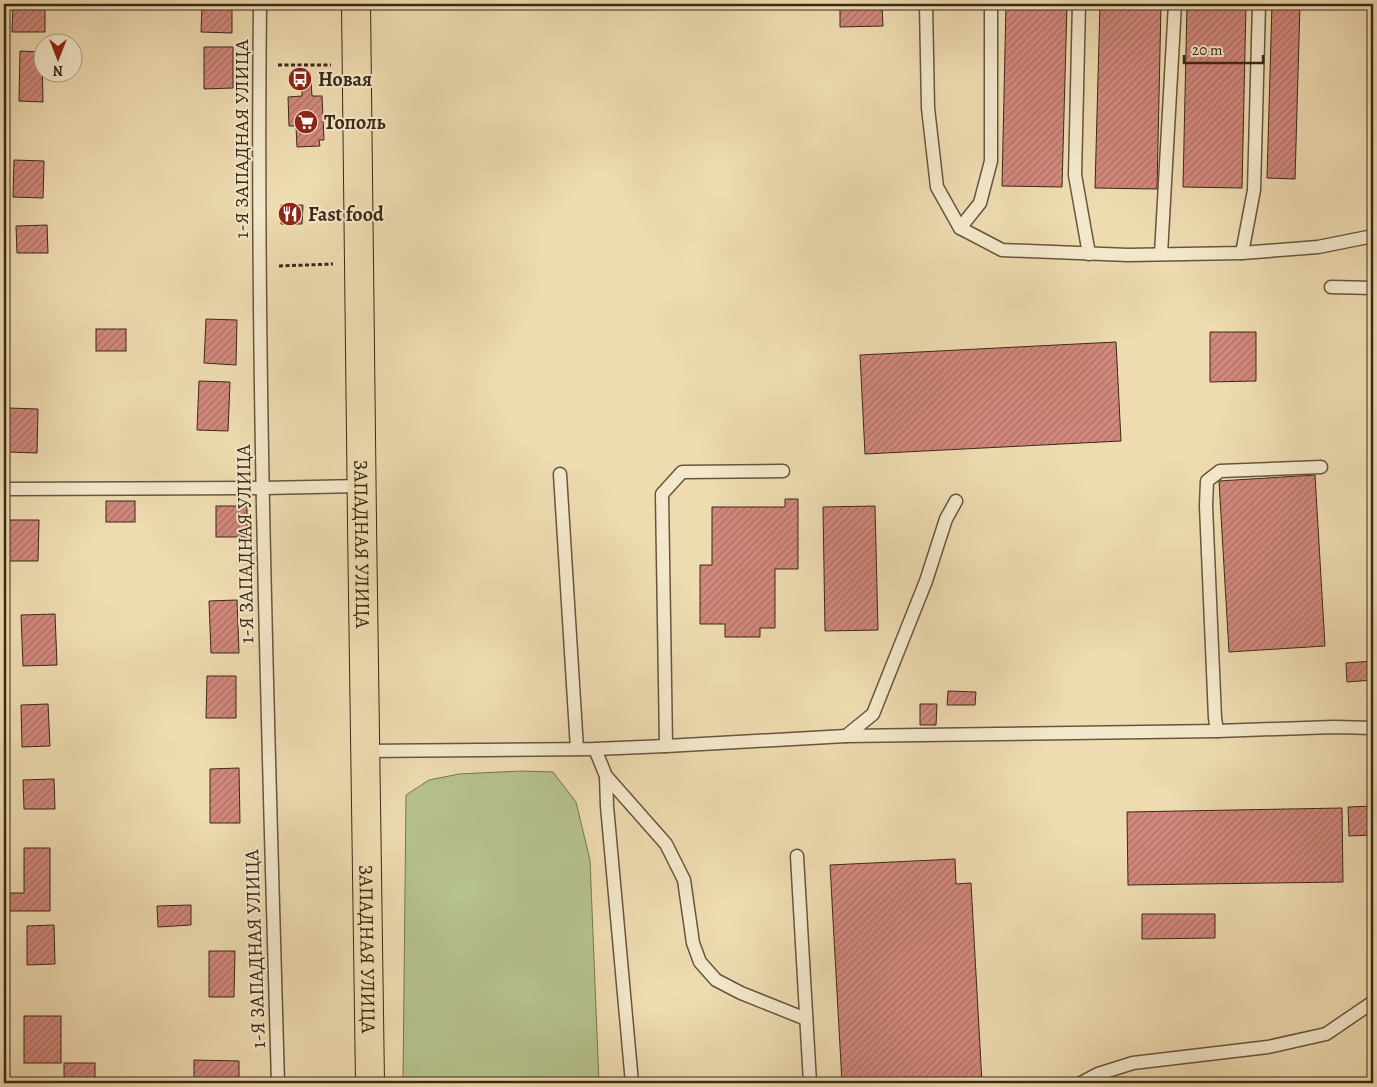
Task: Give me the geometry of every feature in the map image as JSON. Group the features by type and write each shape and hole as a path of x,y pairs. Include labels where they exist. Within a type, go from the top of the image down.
{"main road":[{"name":"ЗАПАДНАЯ УЛИЦА","path":"356,4 364,751 370,1083"}],"lane":[{"name":"1-Я ЗАПАДНАЯ УЛИЦА","path":"260,4 259,266 278,1083"},
{"path":"926,4 928,108 937,187 960,228 1002,250 1089,254 1242,253 1318,247 1373,236"},
{"path":"960,228 980,203 991,161 991,4"},
{"path":"1079,4 1075,175 1089,254"},
{"path":"1161,254 1175,4"},
{"path":"1242,253 1254,190 1259,4"},
{"path":"1331,286 1373,288"},
{"path":"1218,731 1215,718 1213,679 1206,506 1207,481 1220,471 1320,467"},
{"path":"666,746 662,494 682,472 783,472"},
{"path":"560,474 577,749"},
{"path":"4,489 362,486"},
{"path":"846,736 873,714 926,581 946,519 956,501"},
{"path":"364,751 595,749 846,736 1218,731 1334,727 1373,728"},
{"path":"595,749 606,776 666,844 684,880 693,943 700,962 716,980 741,993 806,1019"},
{"path":"606,776 606,806 632,1083"},
{"path":"797,856 810,1083"},
{"path":"1080,1083 1098,1074 1133,1064 1268,1047 1326,1034 1373,1002"}],"path":[{"path":"260,65 357,65"},
{"path":"259,266 359,264"}],"green space":[{"path":"521,771 553,772 576,802 590,860 599,1083 403,1083 406,795 429,780 459,774"}],"building":[{"path":"13,4 45,4 45,32 12,32"},
{"path":"202,4 232,4 232,33 201,32"},
{"path":"840,4 882,4 883,26 840,27"},
{"path":"1006,4 1067,4 1062,187 1002,186"},
{"path":"1100,4 1161,4 1157,189 1095,188"},
{"path":"1187,4 1246,4 1242,188 1183,187"},
{"path":"1272,4 1300,4 1295,179 1267,178"},
{"path":"204,47 233,47 233,88 204,89"},
{"path":"20,51 32,52 32,82 43,82 43,102 19,101"},
{"path":"302,81 311,81 312,96 322,96 324,140 319,140 320,146 297,147 296,126 289,126 288,97 302,96"},
{"path":"14,160 44,161 43,198 13,197"},
{"path":"281,205 303,205 302,224 281,224"},
{"path":"47,225 48,253 17,253 16,226"},
{"path":"206,319 237,320 236,365 204,363"},
{"path":"96,329 126,329 126,351 96,351"},
{"path":"1210,332 1256,332 1256,381 1210,382"},
{"path":"1116,342 1121,441 865,454 860,355"},
{"path":"199,381 230,382 228,431 197,430"},
{"path":"9,408 38,409 37,453 8,452"},
{"path":"1315,475 1325,646 1229,652 1219,481"},
{"path":"785,499 798,499 798,569 775,569 775,628 760,628 760,637 725,637 725,624 700,624 700,565 712,565 712,507 785,507"},
{"path":"106,501 135,501 135,522 106,522"},
{"path":"216,506 247,506 247,537 216,537"},
{"path":"875,506 878,630 825,631 823,507"},
{"path":"9,520 39,520 38,561 9,561"},
{"path":"237,600 239,653 211,653 209,601"},
{"path":"55,614 57,665 23,666 21,615"},
{"path":"1373,661 1373,680 1347,682 1346,663"},
{"path":"207,676 236,676 236,718 206,718"},
{"path":"948,691 976,692 975,705 947,705"},
{"path":"48,704 50,746 22,747 21,705"},
{"path":"920,704 937,704 936,725 920,725"},
{"path":"239,768 240,823 210,823 210,769"},
{"path":"54,779 55,809 24,809 23,780"},
{"path":"1373,806 1373,835 1349,836 1348,807"},
{"path":"1342,808 1343,882 1128,885 1127,812"},
{"path":"24,848 50,848 50,911 6,911 6,893 24,893"},
{"path":"955,859 956,884 971,883 982,1083 842,1083 830,865"},
{"path":"191,905 191,925 158,927 157,906"},
{"path":"1142,914 1215,914 1215,938 1142,939"},
{"path":"54,925 55,964 27,965 27,926"},
{"path":"209,951 235,951 234,997 209,997"},
{"path":"24,1016 61,1016 61,1063 24,1063"},
{"path":"194,1060 239,1061 239,1083 194,1083"},
{"path":"64,1063 95,1063 95,1083 64,1083"}],"place":[{"name":"Новая","path":"300,79"},
{"name":"Тополь","path":"306,122"},
{"name":"Fast food","path":"290,214"}]}
